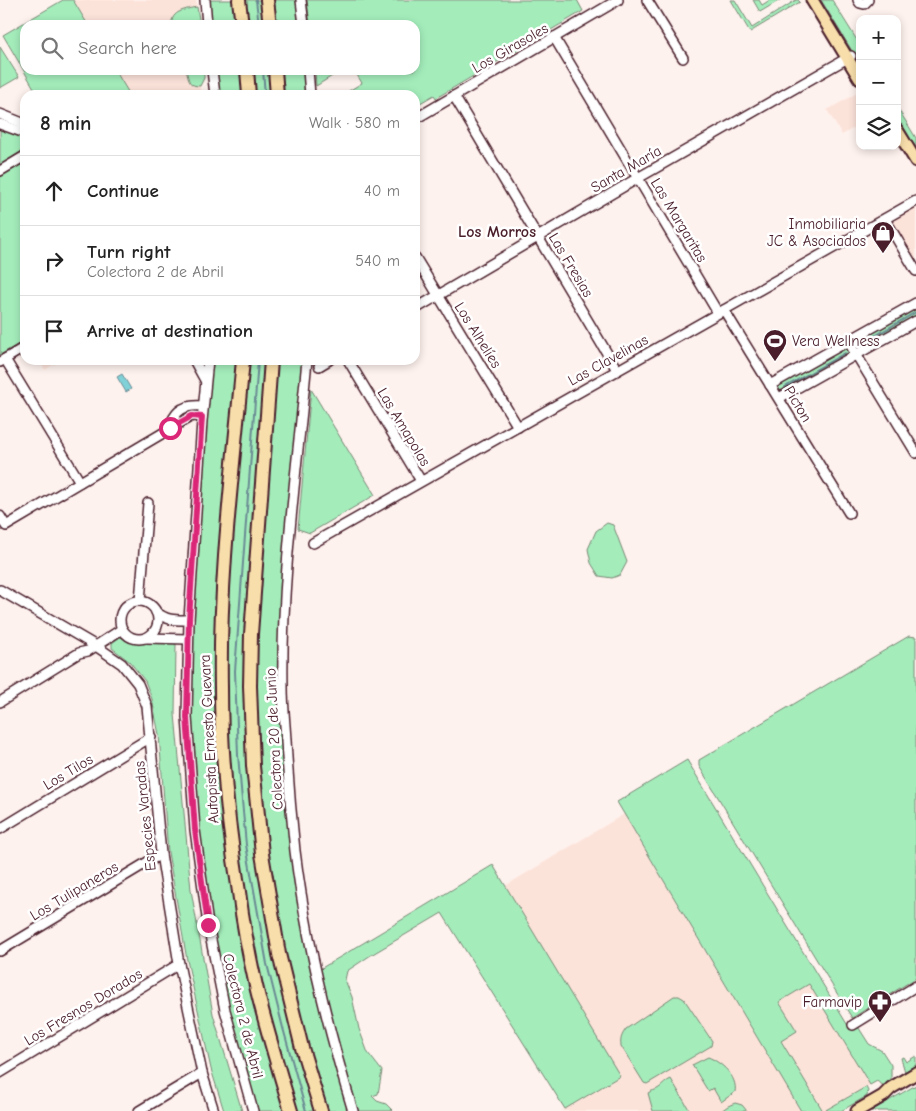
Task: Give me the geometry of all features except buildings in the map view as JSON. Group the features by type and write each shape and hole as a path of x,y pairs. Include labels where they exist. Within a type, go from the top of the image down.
{"highway":[{"path":"239,0 241,20"},
{"path":"267,0 269,20"},
{"path":"247,75 249,90"},
{"path":"275,75 277,90"},
{"name":"Autopista Ernesto Guevara","path":"243,365 224,562 221,630 222,731 228,815 242,916 256,985 291,1111"},
{"path":"271,365 251,634 250,686 253,766 262,854 279,954 302,1048 321,1111"}],"main road":[{"path":"812,0 849,57 856,64"},
{"path":"818,0 856,71"},
{"path":"901,137 916,161"},
{"path":"901,148 916,172"},
{"path":"883,1096 891,1088 916,1073"},
{"path":"857,1111 916,1079"}],"street":[{"path":"205,0 207,20"},
{"path":"301,0 303,20"},
{"name":"Los Girasoles","path":"420,116 618,0"},
{"path":"647,0 683,58"},
{"path":"858,0 864,4 868,0"},
{"name":"Las Margaritas","path":"554,37 638,178 721,311"},
{"name":"Santa María","path":"420,306 849,57"},
{"path":"212,75 214,90"},
{"path":"308,75 310,90"},
{"name":"Las Fresias","path":"454,96 617,370"},
{"path":"0,114 20,122"},
{"path":"0,124 20,132"},
{"path":"0,171 20,159"},
{"name":"Las Clavelinas","path":"313,543 916,201"},
{"path":"885,219 916,271"},
{"name":"Los Alhelíes","path":"420,265 518,426"},
{"path":"770,384 916,303"},
{"name":"Picton","path":"721,311 779,398 849,513"},
{"path":"779,398 916,322"},
{"path":"848,341 916,453"},
{"path":"20,350 3,360 80,482"},
{"path":"197,365 206,380"},
{"name":"Colectora 2 de Abril","path":"206,365 189,620 187,717 195,830 208,925 225,1010 253,1111"},
{"name":"Colectora 20 de Junio","path":"307,365 288,554 284,620 283,687 287,752 295,850 305,916 329,1025 353,1111"},
{"name":"Las Amapolas","path":"351,365 421,482"},
{"path":"171,424 177,413 191,405 203,406"},
{"path":"0,516 6,526 171,424 192,416 202,417"},
{"path":"140,601 148,503"},
{"name":"Especies Varadas","path":"0,590 92,649 122,664 138,684 147,706 161,854 179,964 202,1073 214,1111"},
{"path":"188,639 132,638 122,629 120,618 125,608 134,602 140,601 150,604 164,618 189,620"},
{"path":"146,638 151,635 158,624 156,612"},
{"path":"0,708 84,657 92,649 122,629"},
{"path":"0,702 79,653 92,649"},
{"name":"Los Tilos","path":"0,829 151,738"},
{"name":"Los Tulipaneros","path":"0,951 161,854"},
{"name":"Los Fresnos Dorados","path":"0,1073 179,964"},
{"path":"853,1025 916,986"},
{"path":"139,1111 202,1073"}],"shaded area":[{"path":"73,0 196,0 199,20 85,20"},
{"path":"118,75 204,75 200,90 127,90"},
{"path":"856,94 856,126 842,135 827,110"},
{"path":"916,201 916,271 885,219"},
{"path":"42,365 53,365 45,370"},
{"path":"624,814 801,1111 562,1111 620,1076 505,886"},
{"path":"809,984 870,1085 824,1111 781,1041 779,1001"}],"green space":[{"path":"63,0 73,0 85,20 29,20"},
{"path":"205,0 301,0 303,20 207,20"},
{"path":"307,0 577,0 583,11 436,98 434,95 420,103 420,90 350,90 362,83 357,75 420,75 420,20 309,20"},
{"path":"731,0 735,0 752,28 796,0 800,2 750,32"},
{"path":"753,0 759,0 762,5 770,0 780,0 760,12"},
{"path":"821,0 832,0 856,39 856,57"},
{"path":"197,7 199,20 172,20 176,14"},
{"path":"20,25 20,64 3,35"},
{"path":"0,47 19,77 0,88"},
{"path":"26,75 118,75 127,90 35,90"},
{"path":"188,75 204,75 200,86 191,84"},
{"path":"213,75 308,75 310,90 214,90"},
{"path":"315,75 334,75 316,86"},
{"path":"901,114 916,138 916,157 901,133"},
{"path":"0,129 20,136 20,152 0,165"},
{"path":"20,165 20,343 0,355 0,177"},
{"path":"916,303 916,321 779,398 770,385"},
{"path":"208,365 307,365 288,555 283,687 305,916 353,1111 253,1111 208,925 187,717"},
{"path":"311,389 375,495 310,533 298,529"},
{"path":"607,523 613,525 627,562 620,575 612,578 599,576 591,563 588,549 596,531"},
{"path":"909,636 916,637 916,978 852,1018 699,766 699,760"},
{"path":"120,637 133,641 176,644 175,714 191,890 213,1014 242,1111 224,1111 211,1069 187,960 168,852 159,735 152,699 145,681 130,662 112,648 112,643"},
{"path":"687,760 850,1029 857,1025 869,1044 882,1051 891,1065 891,1081 887,1084 882,1085 877,1081 870,1085 809,984 779,1002 797,1031 781,1041 823,1111 801,1111 617,802"},
{"path":"493,865 620,1076 565,1109 442,913 347,971 345,980 352,997 359,1029 368,1053 382,1071 378,1094 372,1096 377,1101 386,1104 393,1111 357,1111 333,1026 320,969"},
{"path":"674,996 684,999 712,1041 711,1046 647,1084 644,1083 621,1046 622,1037 626,1029"},
{"path":"916,1056 916,1067 907,1073 905,1072 901,1058 903,1057 906,1062"},
{"path":"708,1057 723,1066 734,1081 735,1092 721,1102 713,1088 708,1091 692,1065"},
{"path":"671,1079 690,1111 653,1111 648,1093 658,1089"},
{"path":"916,1085 916,1111 871,1111"},
{"path":"866,1087 868,1091 867,1096 841,1111 824,1111"},
{"path":"735,1103 742,1105 747,1111 721,1111 728,1106"}],"water":[{"path":"122,374 131,389 126,392 117,377"}],"waterway":[{"path":"256,0 258,20"},
{"path":"263,75 265,90"},
{"path":"861,344 916,312"},
{"path":"785,387 845,353"},
{"path":"258,365 235,671 238,755 246,845 267,964 306,1111"}],"place":[{"name":"Inmobiliaria JC & Asociados","path":"883,254"},
{"name":"Vera Wellness","path":"775,362"},
{"name":"Farmavip","path":"880,1023"}],"district":[{"name":"Los Morros","path":"497,231"}],"route":[{"path":"170,428 192,416 202,417 189,620 187,717 195,830 208,925"}]}
